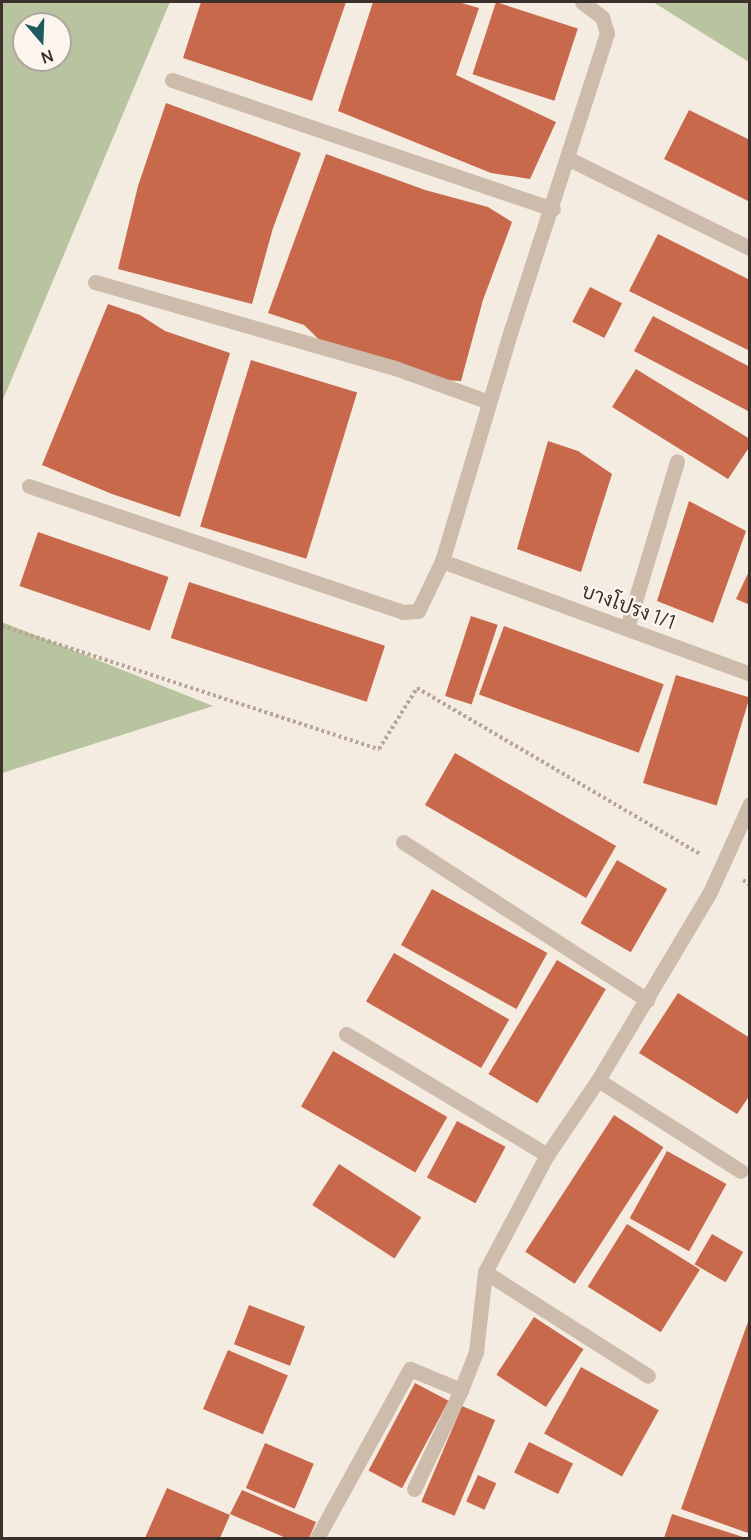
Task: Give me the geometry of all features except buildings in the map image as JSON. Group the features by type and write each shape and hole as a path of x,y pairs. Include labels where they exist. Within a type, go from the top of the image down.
{"street":[{"path":"29,486 403,612 418,611 448,562 489,402 553,209 607,33 602,16 582,2"},
{"path":"172,80 553,209"},
{"path":"568,159 750,248"},
{"path":"95,282 395,368 489,402"},
{"path":"627,628 677,461"},
{"name":"บางโปรง 1/1","path":"448,562 750,674"},
{"path":"414,1489 461,1390 476,1352 485,1272 547,1155 598,1080 647,1000 723,867 750,804"},
{"path":"403,842 647,1000"},
{"path":"346,1034 547,1155"},
{"path":"598,1080 741,1171"},
{"path":"485,1272 648,1376"},
{"path":"317,1539 410,1369 461,1390"}],"path":[{"path":"2,626 379,749 417,688 723,867"}],"green space":[{"path":"2,2 170,2 2,402"},
{"path":"653,2 749,2 749,62"},
{"path":"2,622 213,706 2,773"}]}
